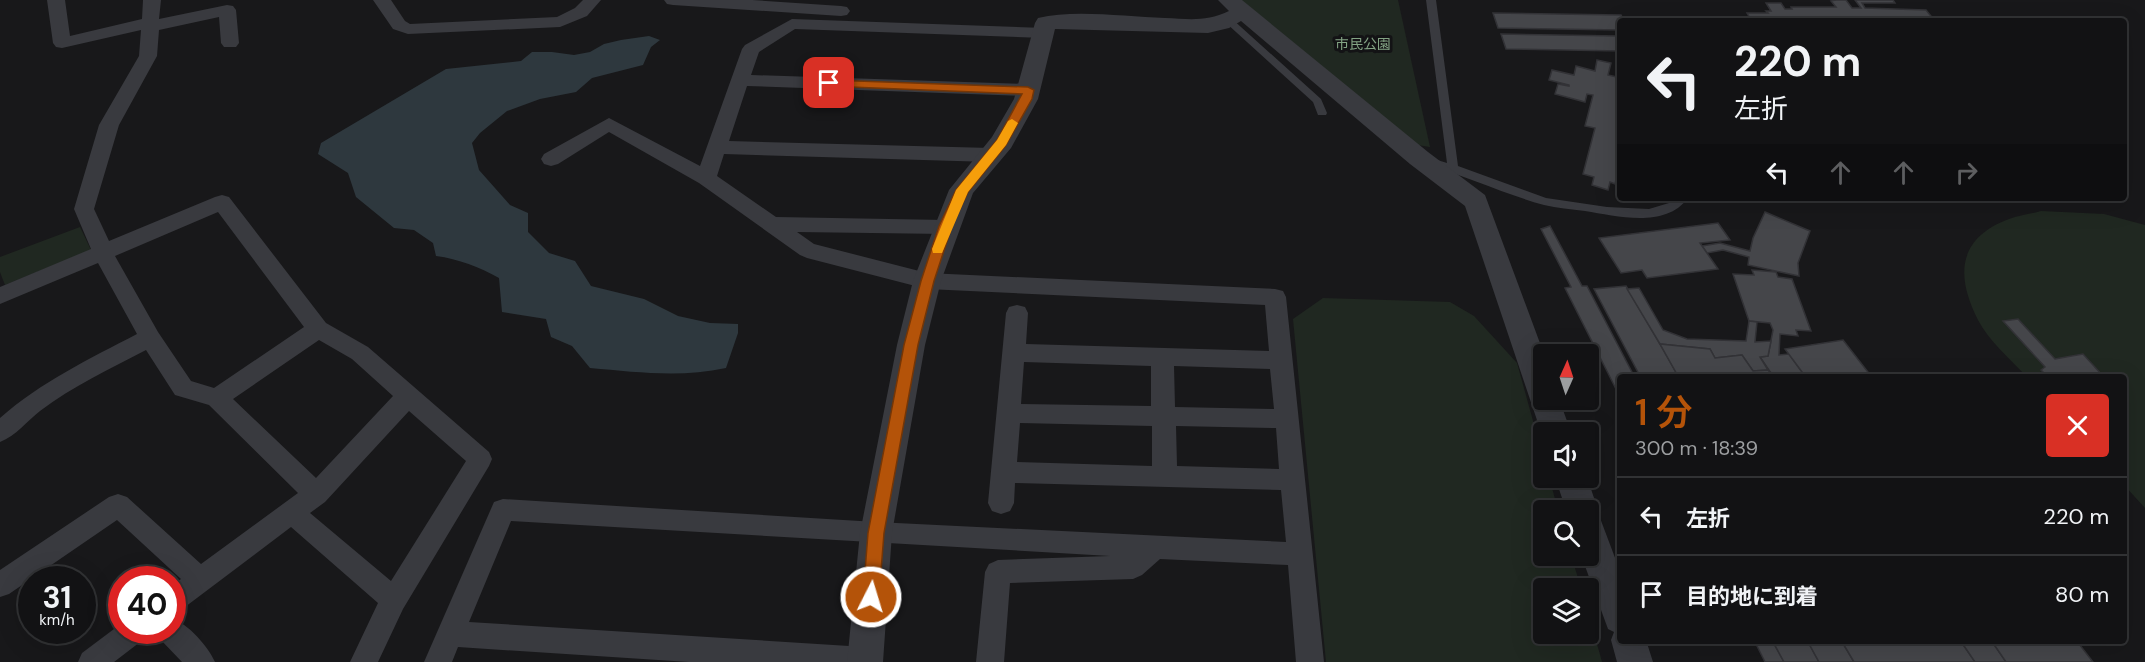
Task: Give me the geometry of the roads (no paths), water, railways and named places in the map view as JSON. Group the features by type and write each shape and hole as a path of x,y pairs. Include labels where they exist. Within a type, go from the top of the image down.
{"street":[{"path":"56,0 62,43 227,10 230,43"},
{"path":"152,0 148,56 109,124 84,209 103,253 150,338 183,388 217,398 316,494"},
{"path":"382,0 399,25 408,29 560,22 581,12 592,0"},
{"path":"673,0 1045,28"},
{"path":"706,178 751,50 792,24 1045,28 1084,22 1196,27 1221,23 1233,11 1476,201 1533,366"},
{"path":"450,634 600,653 865,661 876,533 911,345 927,281 946,226 962,190 1002,142 1026,99 1045,28"},
{"path":"740,80 1028,90"},
{"path":"551,159 609,124 706,178 807,250 927,281 1275,297 1310,662"},
{"path":"717,147 991,155"},
{"path":"0,296 222,202 318,329 360,353 480,459 394,600 364,662"},
{"path":"772,224 946,226"},
{"path":"1001,503 1017,313"},
{"path":"217,398 318,329"},
{"path":"0,432 32,404 85,371 150,338"},
{"path":"1014,353 1281,360"},
{"path":"1162,357 1165,477"},
{"path":"186,590 316,494 408,396"},
{"path":"1009,413 1287,419"},
{"path":"1004,472 1292,480"},
{"path":"0,585 118,505 200,580"},
{"path":"438,662 502,510 876,533 1299,554"},
{"path":"291,512 394,600"},
{"path":"990,662 998,572 1133,567 1155,547"},
{"path":"1599,559 1617,610"},
{"path":"92,662 116,644"},
{"path":"184,644 201,662"},
{"path":"1629,644 1635,662"}],"lane":[{"path":"1431,0 1453,168"},
{"path":"1233,11 1317,101 1322,113"},
{"path":"1419,158 1543,201 1616,212 1643,213 1663,211 1677,206 1681,201"}],"park label":[{"name":"市民公園","path":"1363,44"}]}
